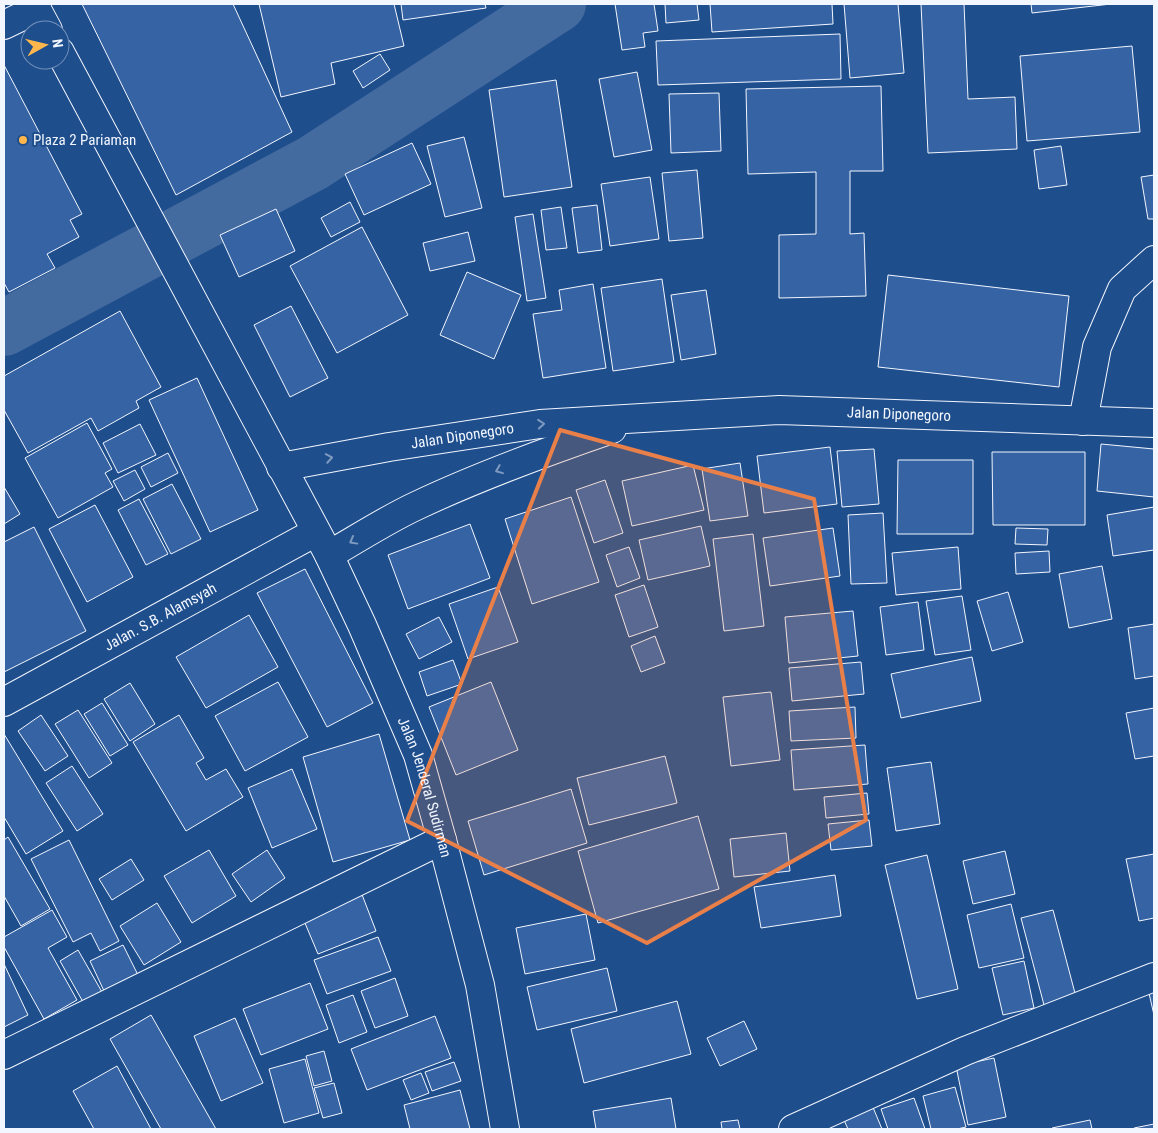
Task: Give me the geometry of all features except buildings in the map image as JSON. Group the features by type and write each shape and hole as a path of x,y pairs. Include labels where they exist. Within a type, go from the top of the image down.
{"main road":[{"path":"4,25 40,14"},
{"name":"Jalan Jenderal Sudirman","path":"70,70 322,544 362,625 418,755 480,984 505,1129"},
{"path":"1083,421 1098,347 1122,289 1154,260"},
{"name":"Jalan Diponegoro","path":"281,467 389,447 540,424 779,410 1154,423"},
{"name":"Jalan Diponegoro","path":"322,544 538,454 644,418"},
{"name":"Jalan. S.B. Alamsyah","path":"4,702 322,544"},
{"path":"4,1055 442,840"},
{"path":"793,1129 966,1051 1154,977"}],"highlighted area":[{"path":"560,430 814,499 866,820 647,943 407,821"}],"waterway":[{"path":"4,328 313,163 558,4"}],"place":[{"name":"Plaza 2 Pariaman","path":"23,140"}]}
